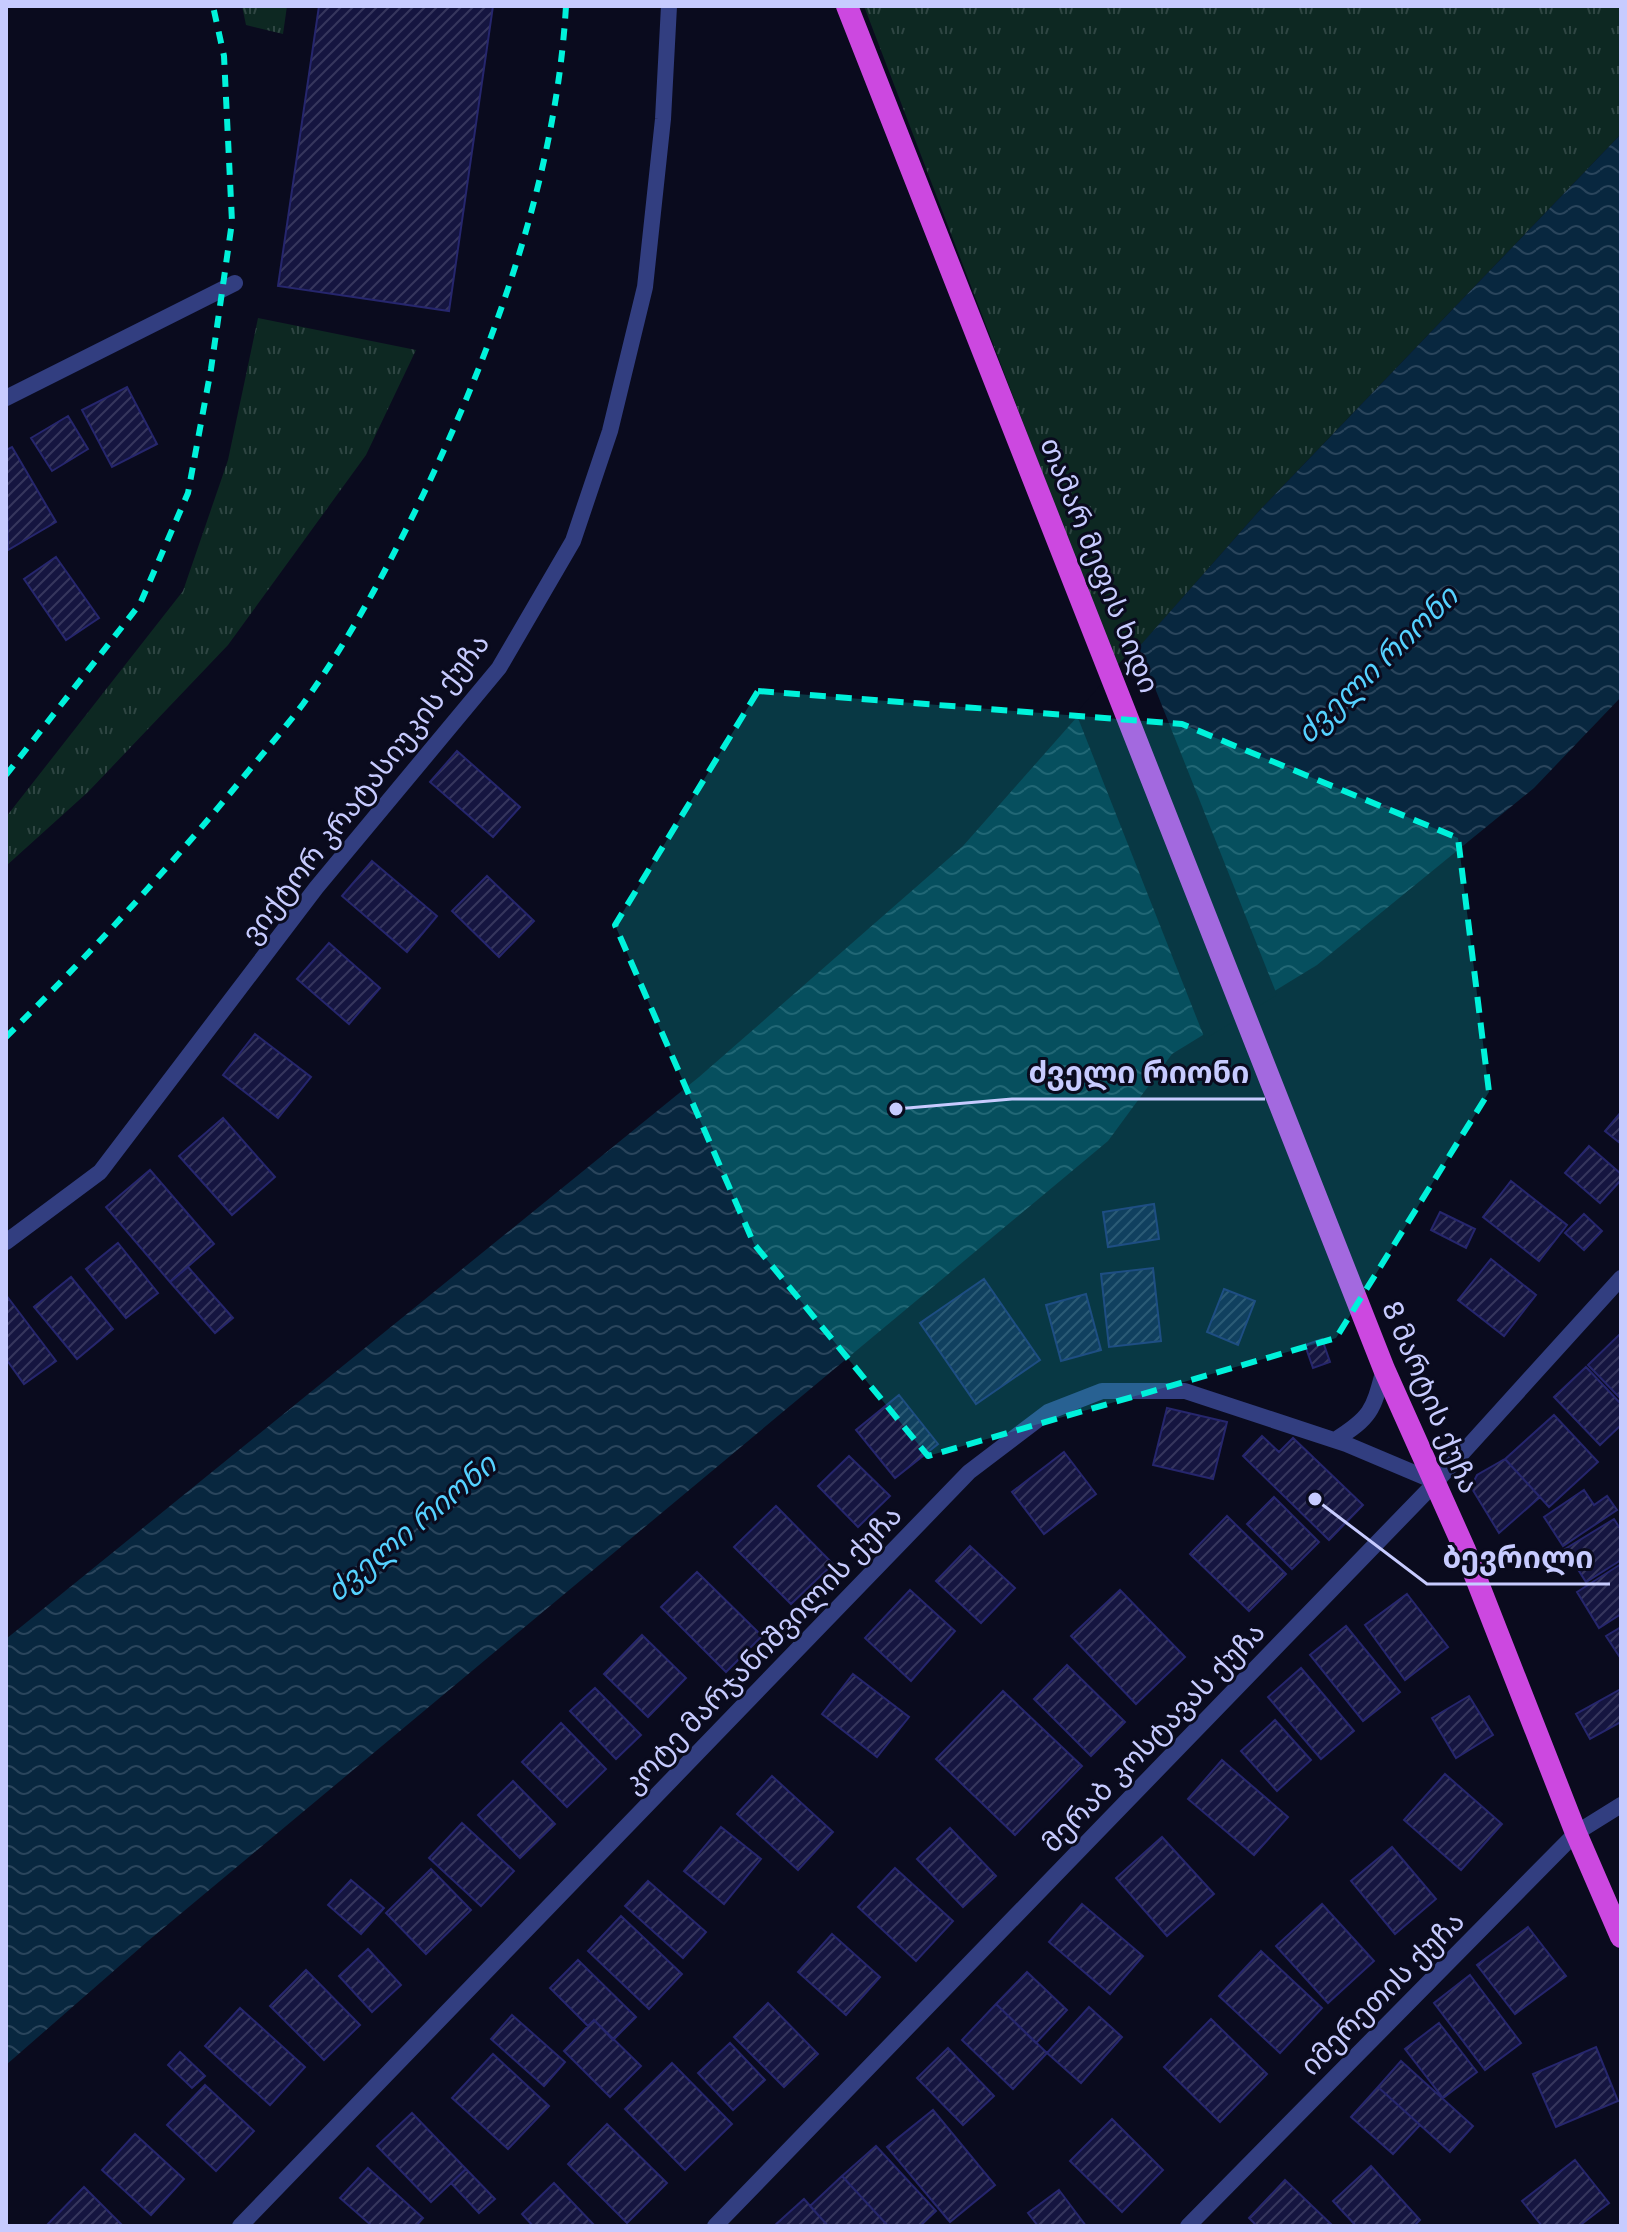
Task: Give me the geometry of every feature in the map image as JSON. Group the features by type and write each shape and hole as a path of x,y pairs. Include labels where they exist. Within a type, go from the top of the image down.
{"highway":[{"name":"თამარ მეფის ხიდი","path":"847,6 1297,1146"},
{"name":"8 მარტის ქუჩა","path":"1297,1146 1384,1369 1465,1550 1576,1833 1621,1937"}],"street":[{"name":"ვიქტორ კრატასიუკის ქუჩა","path":"6,1242 100,1172 316,888 499,668 573,541 610,431 645,287 663,119 669,6"},
{"path":"6,398 235,283"},
{"name":"მერაბ კოსტავას ქუჩა","path":"715,2226 1436,1482 1621,1278"},
{"path":"1335,1440 1360,1425 1374,1408 1384,1369"},
{"name":"კოტე მარჯანიშვილის ქუჩა","path":"240,2226 969,1472 1048,1412 1102,1391 1185,1391 1335,1440 1436,1482"},
{"name":"იმერეთის ქუჩა","path":"1188,2226 1576,1833 1621,1805"}],"highlighted area":[{"path":"758,691 1182,724 1458,838 1489,1092 1336,1338 928,1456 754,1244 615,925"}],"green space":[{"path":"242,6 287,6 283,34 246,25"},
{"path":"864,6 1621,6 1621,134 1259,511 1118,671"},
{"path":"258,318 416,350 366,455 228,645 88,792 6,866 6,817 183,591 228,460"}],"water":[{"name":"ძველი რიონი","path":"1621,134 1621,697 1534,788 1317,965 1172,1054 1108,1141 148,1941 6,2065 6,1639 699,1077 963,846 1259,511"}],"pier":[{"path":"1137,643 1277,995 1205,1039 1076,713"}],"building":[{"path":"319,6 493,6 449,311 278,286"},
{"path":"127,387 157,444 112,467 82,410"},
{"path":"68,416 88,449 52,471 31,438"},
{"path":"12,447 56,522 8,550 6,450"},
{"path":"56,557 99,618 66,640 24,579"},
{"path":"457,751 520,807 493,837 430,782"},
{"path":"372,861 437,916 407,952 342,896"},
{"path":"487,876 534,921 499,957 452,911"},
{"path":"329,943 380,988 349,1024 297,979"},
{"path":"255,1034 311,1077 278,1118 223,1075"},
{"path":"1621,1112 1621,1144 1605,1131"},
{"path":"223,1118 275,1177 232,1215 179,1156"},
{"path":"1589,1146 1621,1174 1621,1180 1600,1203 1565,1173"},
{"path":"150,1170 214,1244 170,1282 106,1207"},
{"path":"1511,1181 1567,1225 1539,1261 1483,1217"},
{"path":"1154,1204 1159,1239 1108,1247 1103,1212"},
{"path":"1440,1212 1475,1229 1466,1248 1431,1230"},
{"path":"1584,1214 1602,1231 1584,1250 1565,1233"},
{"path":"118,1243 158,1293 126,1318 86,1269"},
{"path":"1491,1259 1536,1295 1504,1336 1458,1300"},
{"path":"188,1267 233,1318 215,1333 170,1282"},
{"path":"1153,1268 1161,1341 1109,1347 1101,1274"},
{"path":"71,1277 113,1329 77,1359 34,1307"},
{"path":"984,1279 1040,1360 976,1404 920,1323"},
{"path":"1224,1289 1255,1301 1238,1345 1207,1332"},
{"path":"1086,1294 1101,1350 1061,1361 1046,1305"},
{"path":"6,1295 56,1361 24,1384 6,1359"},
{"path":"1621,1333 1621,1399 1588,1365"},
{"path":"1322,1339 1330,1362 1313,1368 1305,1345"},
{"path":"1586,1367 1621,1404 1621,1425 1600,1445 1554,1397"},
{"path":"899,1395 938,1444 895,1478 856,1430"},
{"path":"1167,1408 1227,1422 1213,1479 1153,1465"},
{"path":"1554,1415 1598,1462 1549,1507 1505,1459"},
{"path":"1262,1436 1279,1452 1293,1438 1363,1505 1329,1540 1243,1456"},
{"path":"1064,1452 1096,1494 1044,1534 1012,1492"},
{"path":"849,1456 890,1496 858,1527 818,1486"},
{"path":"1505,1459 1540,1497 1499,1533 1471,1487 1477,1475"},
{"path":"1584,1490 1594,1505 1607,1496 1617,1510 1563,1546 1544,1517"},
{"path":"1274,1497 1319,1542 1292,1569 1247,1524"},
{"path":"776,1506 833,1564 791,1604 734,1547"},
{"path":"1227,1516 1286,1574 1249,1611 1190,1554"},
{"path":"1614,1519 1621,1530 1621,1560 1586,1582 1565,1549"},
{"path":"970,1546 1015,1588 981,1623 936,1581"},
{"path":"1621,1564 1621,1614 1599,1628 1577,1592"},
{"path":"697,1572 762,1636 726,1672 661,1607"},
{"path":"910,1590 955,1631 911,1681 865,1638"},
{"path":"1120,1590 1185,1657 1136,1704 1071,1636"},
{"path":"1407,1594 1448,1647 1405,1680 1365,1625"},
{"path":"1346,1626 1400,1692 1363,1721 1310,1655"},
{"path":"1621,1627 1621,1659 1606,1636"},
{"path":"642,1635 686,1678 648,1717 604,1674"},
{"path":"1067,1665 1125,1722 1091,1756 1034,1699"},
{"path":"1301,1668 1354,1731 1321,1759 1268,1697"},
{"path":"853,1674 909,1717 877,1757 822,1714"},
{"path":"595,1688 641,1735 616,1759 570,1711"},
{"path":"1621,1689 1621,1722 1590,1739 1576,1714"},
{"path":"1003,1691 1082,1766 1015,1835 936,1759"},
{"path":"1469,1696 1493,1735 1456,1758 1432,1718"},
{"path":"1275,1720 1311,1760 1277,1791 1241,1751"},
{"path":"561,1723 606,1769 567,1807 522,1762"},
{"path":"1222,1760 1288,1817 1254,1855 1188,1799"},
{"path":"1445,1774 1502,1824 1461,1870 1404,1820"},
{"path":"772,1776 833,1832 798,1870 737,1814"},
{"path":"513,1781 555,1824 520,1858 478,1815"},
{"path":"462,1823 514,1871 481,1906 429,1858"},
{"path":"721,1827 761,1859 724,1904 684,1871"},
{"path":"950,1828 996,1876 963,1907 917,1859"},
{"path":"1162,1837 1214,1894 1167,1936 1116,1878"},
{"path":"1392,1847 1436,1899 1395,1934 1351,1881"},
{"path":"895,1868 953,1921 916,1961 858,1907"},
{"path":"431,1869 471,1910 426,1954 386,1913"},
{"path":"351,1880 384,1908 361,1934 328,1905"},
{"path":"648,1881 706,1932 683,1958 625,1906"},
{"path":"1082,1904 1143,1956 1110,1994 1049,1942"},
{"path":"1322,1904 1374,1961 1328,2003 1276,1946"},
{"path":"621,1916 682,1974 649,2009 588,1951"},
{"path":"1528,1927 1566,1976 1515,2014 1477,1965"},
{"path":"832,1934 880,1977 846,2015 798,1972"},
{"path":"368,1949 401,1985 372,2012 339,1976"},
{"path":"1261,1951 1322,2008 1280,2053 1219,1996"},
{"path":"578,1960 636,2017 613,2040 594,2020 588,2026 550,1988"},
{"path":"306,1970 360,2025 324,2060 270,2006"},
{"path":"1027,1972 1067,2010 1036,2043 996,2004"},
{"path":"1470,1975 1521,2043 1485,2070 1434,2003"},
{"path":"768,2003 818,2054 784,2087 734,2037"},
{"path":"996,2004 1047,2053 1013,2089 962,2040"},
{"path":"1089,2007 1122,2037 1081,2083 1047,2053"},
{"path":"240,2008 305,2067 270,2105 205,2046"},
{"path":"512,2015 565,2062 544,2086 491,2039"},
{"path":"1211,2019 1267,2074 1220,2122 1164,2067"},
{"path":"594,2020 641,2066 610,2097 564,2051"},
{"path":"1439,2023 1477,2072 1443,2098 1405,2049"},
{"path":"730,2043 765,2080 733,2110 698,2073"},
{"path":"1596,2047 1618,2101 1556,2127 1533,2074"},
{"path":"948,2048 994,2096 963,2125 917,2078"},
{"path":"180,2052 205,2076 192,2088 168,2065"},
{"path":"493,2054 549,2106 508,2149 452,2098"},
{"path":"1401,2061 1473,2126 1450,2152 1378,2087"},
{"path":"672,2063 732,2124 685,2170 625,2109"},
{"path":"205,2085 254,2131 216,2171 167,2125"},
{"path":"1378,2087 1420,2125 1393,2154 1351,2117"},
{"path":"933,2110 995,2185 950,2222 887,2147"},
{"path":"412,2113 466,2169 431,2202 377,2146"},
{"path":"1112,2119 1163,2170 1122,2212 1070,2161"},
{"path":"607,2124 667,2183 627,2223 568,2164"},
{"path":"135,2134 184,2179 151,2215 102,2170"},
{"path":"876,2146 936,2211 920,2226 888,2226 842,2176"},
{"path":"1575,2160 1609,2203 1579,2226 1542,2226 1522,2201"},
{"path":"1371,2166 1420,2220 1414,2226 1356,2226 1333,2201"},
{"path":"368,2168 423,2218 416,2226 372,2226 340,2198"},
{"path":"466,2169 495,2199 479,2213 451,2183"},
{"path":"842,2176 888,2226 828,2226 810,2206"},
{"path":"1285,2180 1333,2226 1257,2226 1249,2218"},
{"path":"554,2183 595,2226 533,2226 522,2214"},
{"path":"84,2187 123,2226 46,2226"},
{"path":"1059,2190 1086,2226 1038,2226 1028,2213"},
{"path":"804,2199 828,2226 774,2226"}],"railway":[{"path":"6,775 140,604 188,493 211,369 232,222 224,56 213,6"},
{"path":"6,1037 160,875 282,731 337,654 382,576 450,437 498,318 518,257 550,133 566,6"}],"place":[{"name":"ძველი რიონი","path":"896,1109"},
{"name":"ბევრილი","path":"1315,1499"}]}
